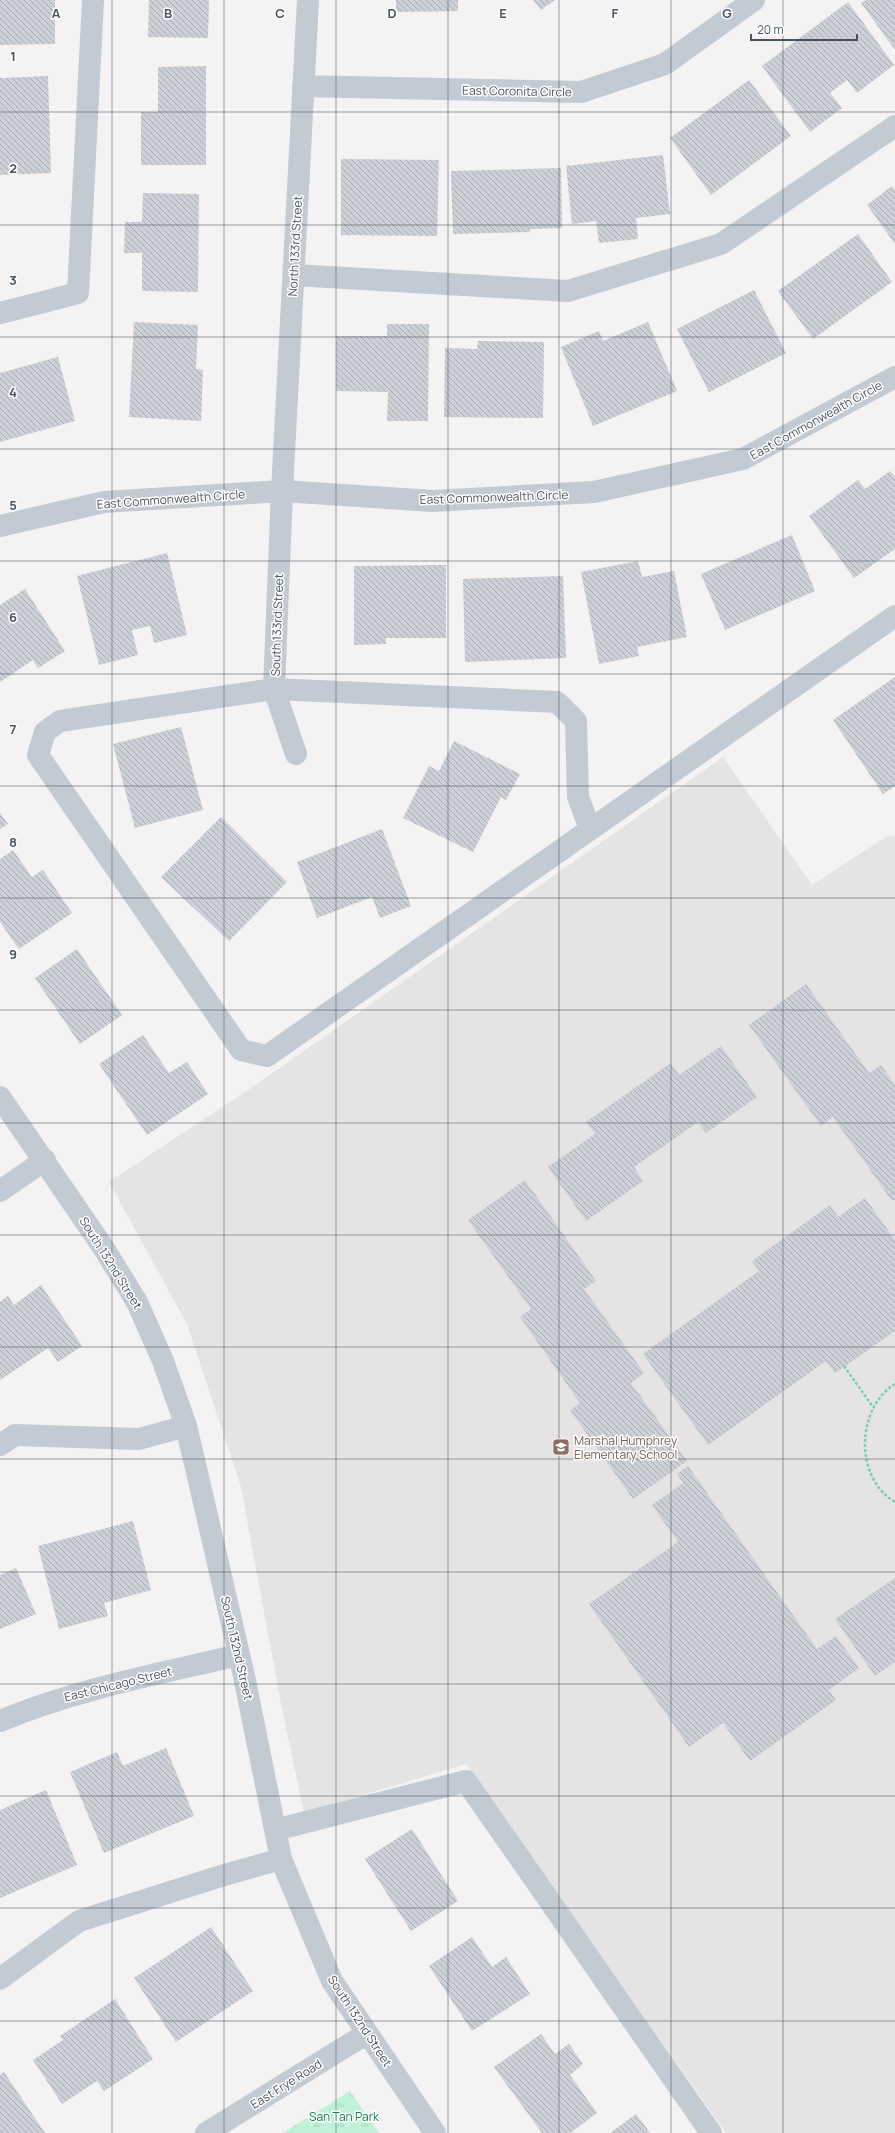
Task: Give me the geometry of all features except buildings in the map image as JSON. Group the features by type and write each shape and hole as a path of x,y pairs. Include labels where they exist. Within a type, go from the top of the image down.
{"street":[{"path":"0,313 78,293 93,0"},
{"name":"North 133rd Street","path":"282,491 308,0"},
{"name":"East Coronita Circle","path":"303,86 581,92 665,64 754,0"},
{"path":"294,275 568,291 721,244 895,126"},
{"name":"East Commonwealth Circle","path":"0,526 104,502 282,491 433,501 594,492 743,460 895,377"},
{"name":"South 133rd Street","path":"282,491 274,689 296,754"},
{"path":"590,829 578,797 576,721 557,702 274,689 60,721 45,732 38,755 241,1050 267,1056 895,616"},
{"name":"South 132nd Street","path":"0,1097 45,1160 137,1302 162,1361 186,1426 239,1656 281,1859 332,1981 366,2034 435,2133"},
{"path":"0,1191 45,1160"},
{"path":"0,1446 15,1435 139,1439 186,1426"},
{"name":"East Chicago Street","path":"0,1721 36,1706 92,1689 239,1656"},
{"path":"275,1830 466,1781 712,2133"},
{"path":"0,1979 79,1921 221,1876 281,1859"},
{"name":"East Frye Road","path":"206,2133 366,2034"}],"path":[{"path":"844,1366 874,1407"},
{"path":"895,1384 889,1388 874,1407 865,1431 865,1456 874,1479 889,1499 895,1502"}],"shaded area":[{"name":"Marshal Humphrey Elementary School","path":"723,757 812,885 886,837 895,836 895,2133 726,2133 466,1764 304,1813 282,1709 241,1487 187,1324 109,1182 254,1086"}],"green space":[{"name":"San Tan Park","path":"350,2091 379,2133 283,2133"}],"place":[{"name":"Marshal Humphrey Elementary School","path":"561,1447"}]}
